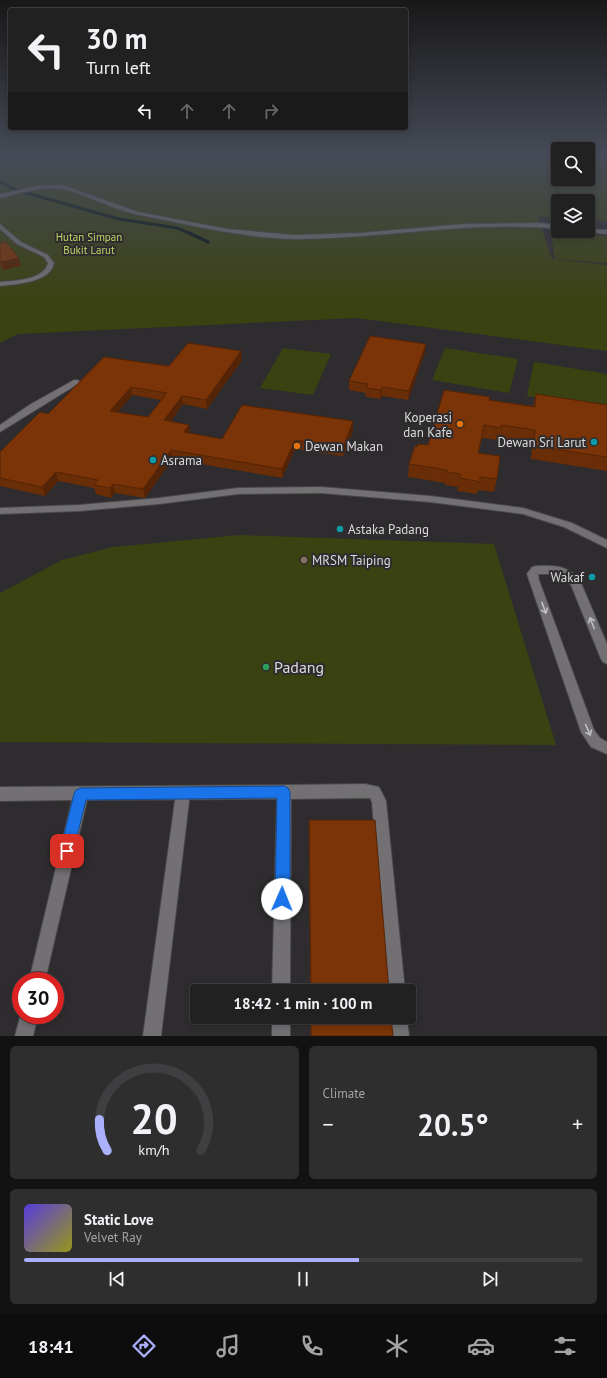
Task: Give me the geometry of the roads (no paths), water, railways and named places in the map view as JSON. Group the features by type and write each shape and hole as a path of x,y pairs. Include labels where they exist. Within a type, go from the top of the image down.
{"street":[{"path":"112,204 137,213 227,231 294,237 360,236 464,226 504,224 551,226"},
{"path":"0,226 19,243 46,256 51,263 50,267 44,274 34,278 0,284"},
{"path":"595,231 607,232"},
{"path":"0,429 34,406 77,382"},
{"path":"0,511 78,508 159,501 238,491 321,490 430,499 523,512 546,517 568,525 607,544"},
{"path":"607,659 576,583 571,576 565,571 536,570 532,574 588,732 594,741 600,746 607,748"},
{"path":"281,984 284,792"},
{"path":"0,794 374,792 379,801 395,984"},
{"path":"152,1036 183,793"},
{"path":"39,972 81,794"},
{"path":"24,1036 27,1024"},
{"path":"281,1024 281,1036"},
{"path":"399,1024 400,1036"}],"waterway":[{"path":"67,204 119,219 177,228 191,234"},
{"path":"189,233 208,242"}],"place":[{"name":"Koperasi dan Kafe","path":"460,424"},
{"name":"Dewan Sri Larut","path":"594,442"},
{"name":"Dewan Makan","path":"297,446"},
{"name":"Asrama","path":"153,460"},
{"name":"Astaka Padang","path":"340,529"},
{"name":"MRSM Taiping","path":"304,560"},
{"name":"Wakaf","path":"592,577"},
{"name":"Padang","path":"266,667"}],"park label":[{"name":"Hutan Simpan Bukit Larut","path":"89,243"}]}
